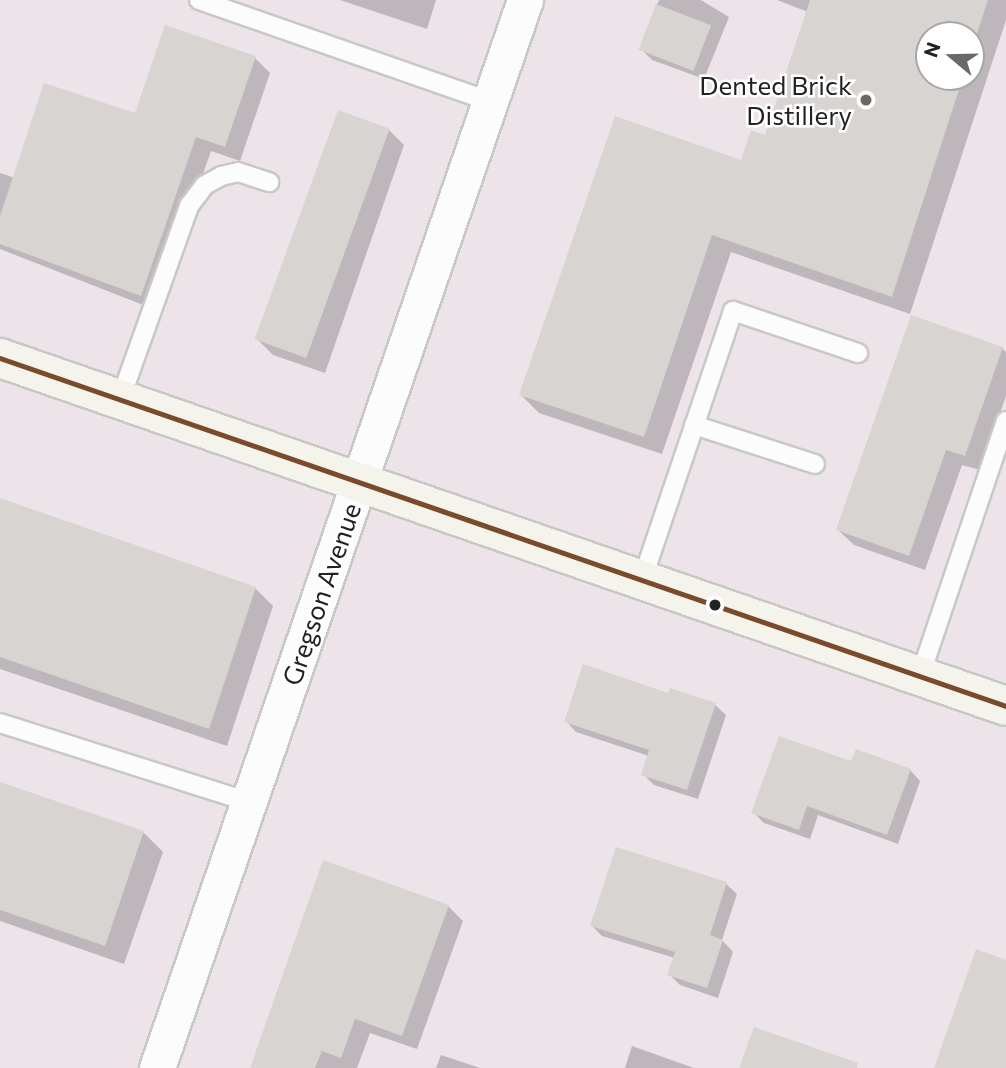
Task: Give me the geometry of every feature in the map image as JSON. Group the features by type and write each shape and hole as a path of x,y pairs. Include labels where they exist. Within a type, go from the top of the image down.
{"main road":[{"path":"2,365 120,400 1006,706"}],"street":[{"name":"Gregson Avenue","path":"157,1068 360,482 390,382 525,0"}],"lane":[{"path":"199,0 489,101"},
{"path":"120,400 189,206 205,185 221,176 238,172 270,182"},
{"path":"642,580 733,311 858,353"},
{"path":"920,676 1006,421"},
{"path":"694,425 815,464"},
{"path":"0,723 249,802"}],"shaded area":[{"path":"0,0 1006,0 1006,1068 0,1068"}],"building":[{"path":"810,0 988,0 981,21 915,21 915,91 958,91 892,297 712,235 644,437 519,395 615,116 741,160 751,130 765,135"},
{"path":"656,4 711,25 694,71 638,50"},
{"path":"165,25 256,56 225,147 196,137 141,296 0,244 0,216 44,83 135,113"},
{"path":"338,110 390,129 306,358 255,339"},
{"path":"911,315 1003,347 965,456 946,450 909,556 836,530"},
{"path":"0,498 256,587 209,729 0,657"},
{"path":"583,664 668,693 670,688 716,703 687,790 641,775 649,750 564,722"},
{"path":"779,736 851,761 856,749 911,769 887,835 807,806 799,830 751,813"},
{"path":"0,782 144,831 105,946 0,910"},
{"path":"616,847 727,882 710,935 723,940 707,988 667,975 675,952 590,926"},
{"path":"323,860 449,905 402,1036 355,1019 341,1058 322,1051 315,1068 250,1068"},
{"path":"976,949 1006,960 1006,1068 934,1068"},
{"path":"754,1027 858,1063 857,1068 739,1068"}],"transit line":[{"path":"0,358 1006,706"}],"place":[{"name":"Dented Brick Distillery","path":"866,100"}]}
